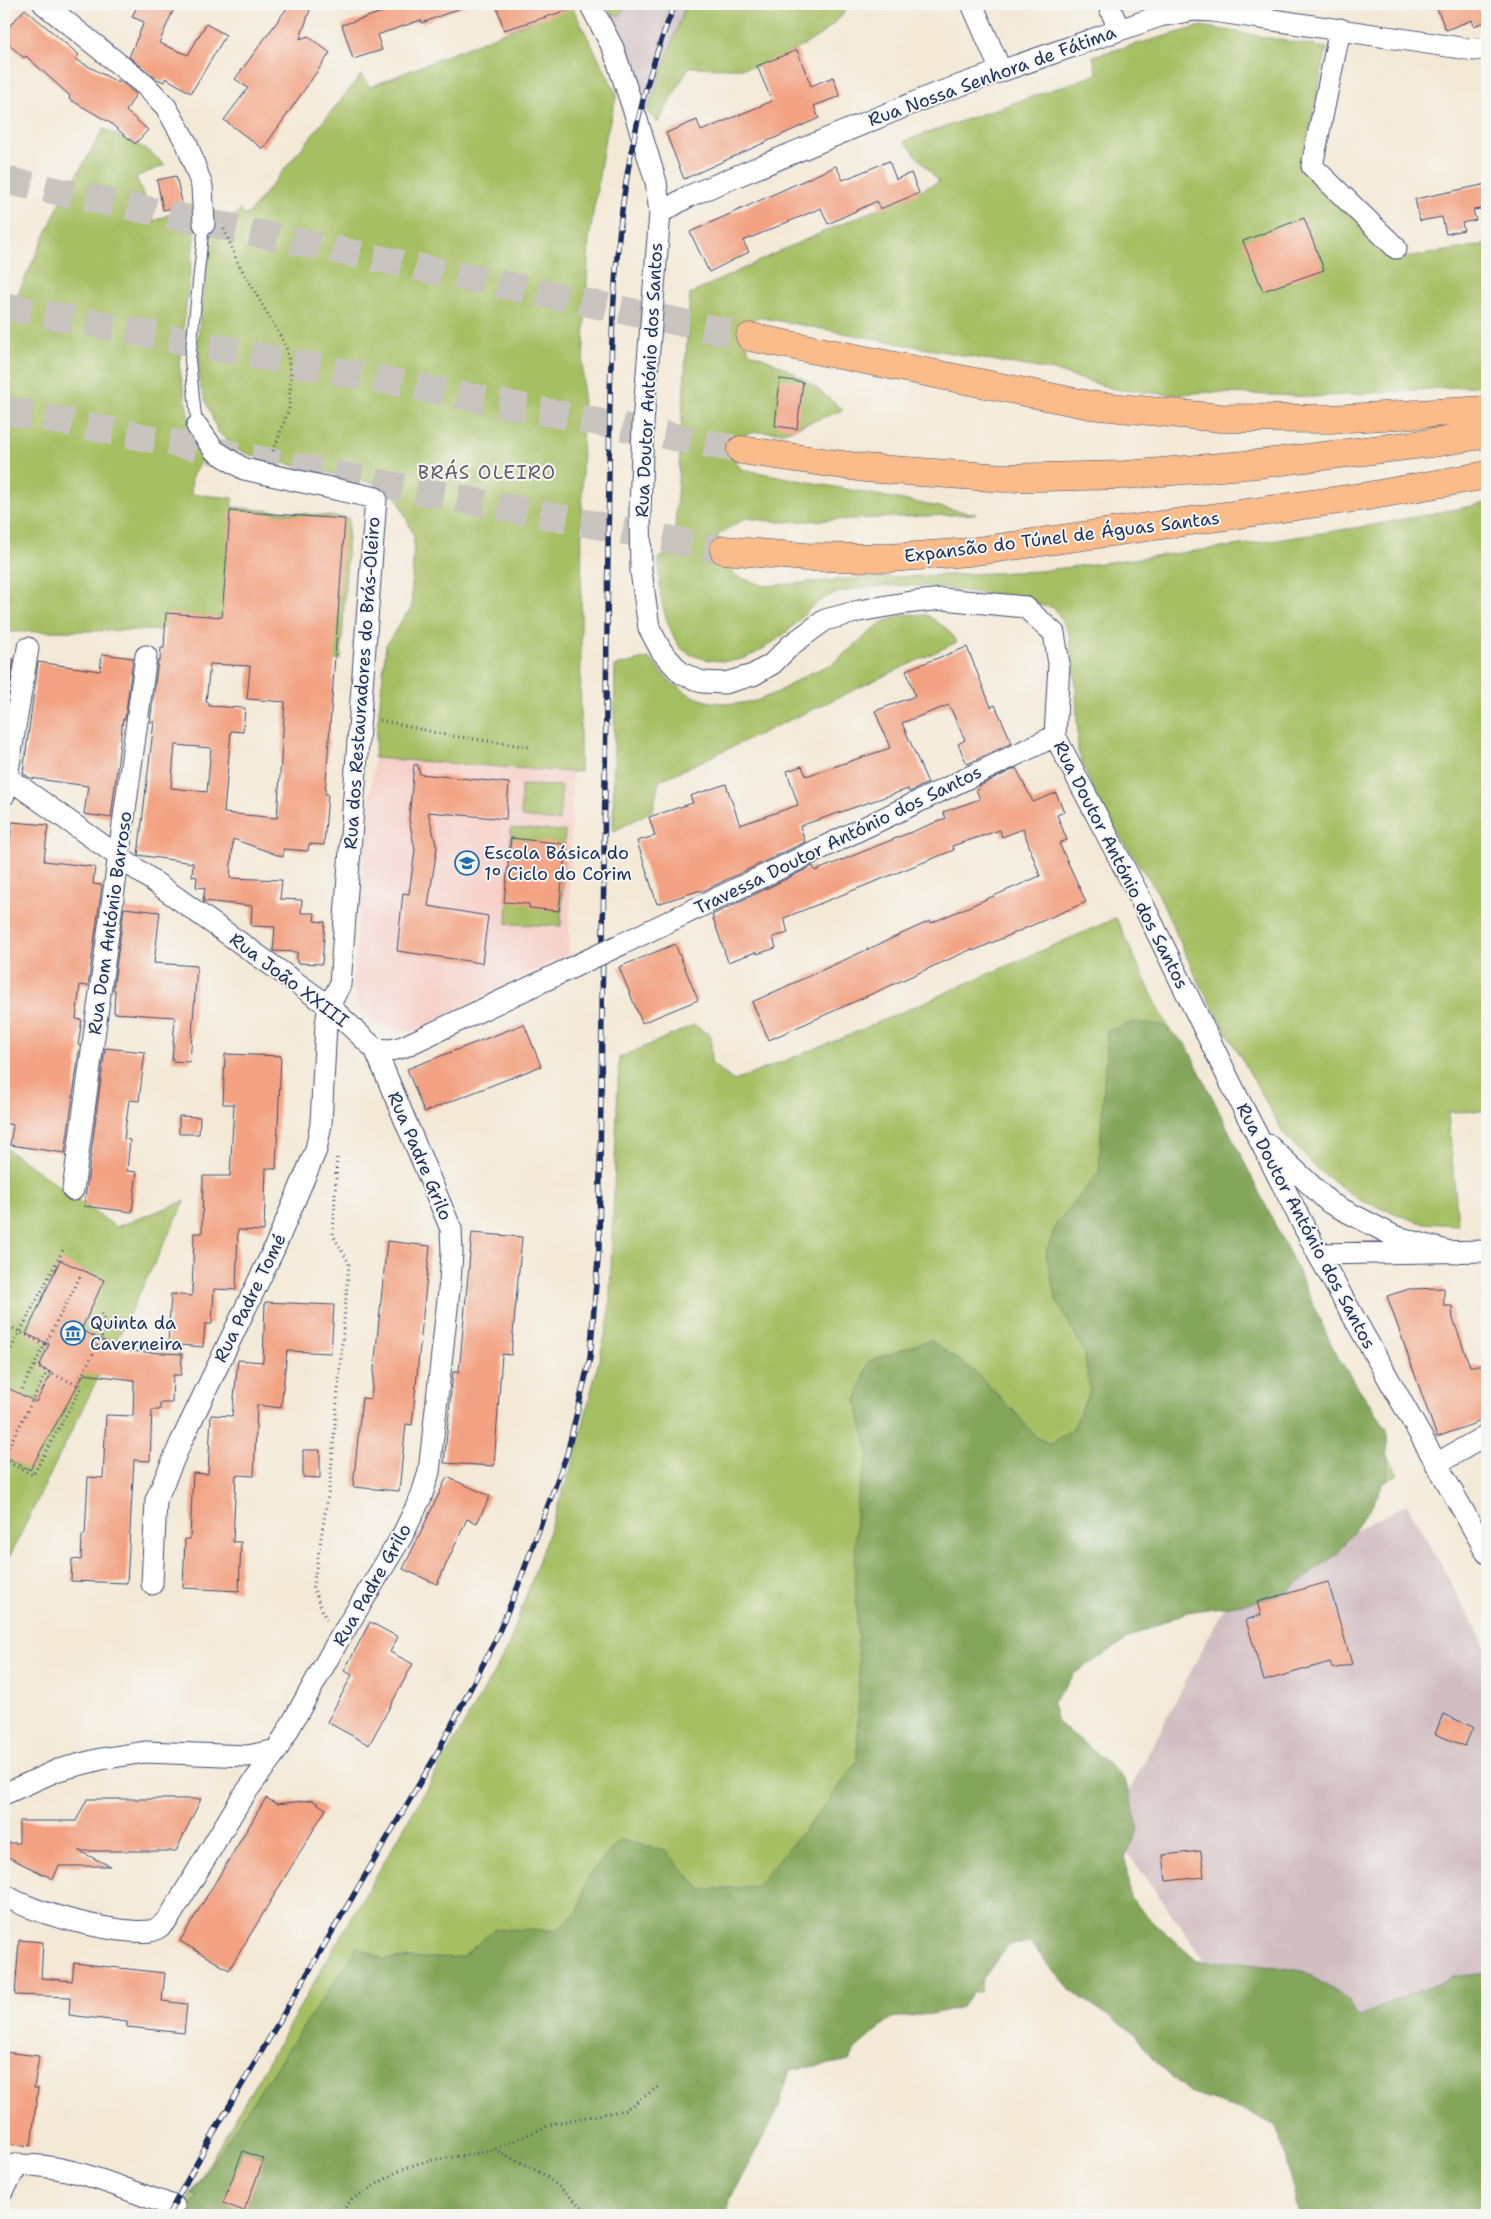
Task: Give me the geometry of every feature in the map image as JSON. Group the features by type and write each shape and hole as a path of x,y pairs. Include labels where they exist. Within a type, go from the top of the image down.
{"highway":[{"path":"750,337 954,379 1099,406 1220,418 1312,419 1462,413 1487,410"},
{"path":"741,450 864,468 1004,478 1125,475 1257,464 1439,442 1487,434"},
{"name":"Expansão do Túnel de Águas Santas","path":"724,550 805,558 890,558 969,552 1061,541 1368,496 1487,475"}],"street":[{"path":"44,4 146,86 166,107 187,144 212,222"},
{"name":"Rua Doutor António dos Santos","path":"590,4 613,48 656,182 660,214 643,423 640,511 641,571 649,628 662,652 681,673 702,682 725,683 753,675 772,664 791,645 825,620 859,610 943,599 1025,607 1054,633 1058,664 1055,736 1138,894 1318,1254 1487,1553"},
{"path":"972,4 1001,71"},
{"path":"1108,4 1119,29"},
{"name":"Rua Nossa Senhora de Fátima","path":"660,214 689,196 935,94 1160,16 1195,10 1340,29 1474,50 1487,48"},
{"path":"1340,29 1312,166 1396,248"},
{"name":"Rua dos Restauradores do Brás-Oleiro","path":"197,426 214,450 244,469 376,498 340,985 329,1006"},
{"path":"5,782 28,648"},
{"name":"Rua Dom António Barroso","path":"73,1190 146,656"},
{"name":"Travessa Doutor António dos Santos","path":"375,1049 391,1050 403,1047 1055,736"},
{"name":"Rua João XXIII","path":"5,782 119,857 329,1006 375,1049"},
{"name":"Rua Padre Tomé","path":"152,1584 156,1500 181,1442 274,1250 316,1150 321,1124 329,1006"},
{"name":"Rua Padre Grilo","path":"4,1894 23,1906 86,1923 137,1931 152,1931 169,1918 241,1799 277,1750 336,1646 402,1536 421,1497 428,1472 452,1253 451,1229 375,1049"},
{"path":"1257,1135 1330,1203 1394,1236 1454,1253"},
{"path":"1318,1254 1487,1251"},
{"path":"1436,1464 1487,1435"},
{"path":"4,1794 58,1770 145,1752 248,1756 277,1750"},
{"path":"4,2189 11,2165 44,2165 89,2175 174,2206"}],"lane":[{"path":"197,426 190,360 212,222"}],"path":[{"path":"212,222 286,346 291,375 289,409 265,473"},
{"path":"360,716 446,734 530,747"},
{"path":"336,1646 313,1587 330,1483 348,1263 333,1235 338,1150"},
{"path":"4,1362 63,1250"},
{"path":"22,1389 81,1275"},
{"path":"77,1385 108,1326 100,1310"},
{"path":"4,1324 46,1344"},
{"path":"35,1366 82,1386 33,1475 4,1458 48,1372"},
{"path":"339,2215 352,2199 400,2170 426,2161 494,2149 556,2123 625,2110 658,2087"},
{"path":"494,2149 545,2174 588,2214 627,2211 632,2215"}],"shaded area":[{"path":"626,4 686,4 647,112 612,15 620,15"},
{"name":"Escola Básica do 1º Ciclo do Corim","path":"374,758 572,772 569,953 416,1030 402,1031 380,1024 360,1008 352,988"},
{"path":"1407,1504 1487,1649 1487,2139 1346,2157 1110,1828 1231,1594"}],"green space":[{"path":"607,4 626,4 620,15 612,15"},
{"path":"686,4 849,4 843,14 823,33 796,50 770,62 744,68 689,67 658,123 647,112"},
{"path":"571,5 617,94 604,144 589,240 583,364 580,771 572,772 374,758 386,645 406,614 411,611 414,536 396,494 382,485 257,457 235,449 218,432 200,387 198,336 212,220 228,215 234,216 241,210 242,215 248,214 361,75 370,87"},
{"path":"1202,26 1327,48 1303,160 1393,260 1487,244 1487,385 1313,397 1207,392 1171,395 1114,389 1055,371 758,317 741,328 749,352 776,363 799,376 843,410 784,432 758,432 741,435 736,444 735,457 741,469 976,514 780,522 745,518 718,535 714,551 736,576 765,586 848,579 1039,571 1257,543 1373,525 1487,503 1487,815 1484,818 1487,825 1487,1111 1448,1112 1458,1225 1421,1223 1359,1200 1318,1170 1284,1134 1197,979 1158,893 1104,813 1087,775 1078,751 1076,687 1069,634 1055,608 948,589 921,586 867,587 841,592 822,599 771,644 745,658 721,661 695,656 680,647 676,642 663,606 659,558 676,551 675,527 690,294 784,249 939,182 904,141 1097,74 1093,56"},
{"path":"104,129 148,150 165,165 136,177 154,221 191,205 197,214 179,365 193,441 207,453 192,476 191,494 233,498 232,507 349,518 341,660 239,652 216,633 164,628 157,630 4,632 4,324 59,205"},
{"path":"906,614 927,615 947,629 957,642 659,781 653,810 613,832 615,666 649,658 669,681 692,696 710,702 733,704 756,701 778,692 806,675 832,664 881,623"},
{"path":"521,785 562,786 559,821 521,817"},
{"path":"511,828 565,831 561,926 507,924"},
{"path":"1116,918 1150,991 1398,1475 1052,1676 1000,1731 981,1991 763,2029 727,2215 179,2215 507,1650 575,1457 609,1319 619,1058 694,1025 711,1036 711,1063 734,1081 847,1036"},
{"path":"1134,1022 1163,1025 1186,1044 1296,1267 1336,1355 1387,1429 1388,1476 1372,1505 1338,1553 1287,1592 1256,1602 1187,1612 1134,1635 1075,1673 1052,1704 1057,1722 1097,1753 1125,1780 1139,1829 1125,1858 1130,1897 1150,1919 1197,1961 1243,1962 1303,1971 1348,1999 1358,2017 1452,1977 1487,1973 1487,2215 1299,2215 1281,2139 1274,2126 1246,2111 1191,2094 1154,2061 1136,2034 1070,1990 1030,1943 1008,1945 962,2007 931,2014 891,2018 855,2049 849,2061 790,2070 777,2112 721,2215 184,2215 198,2196 191,2194 346,1966 357,1946 383,1959 462,1957 495,1929 557,1930 579,1910 587,1877 620,1840 665,1850 702,1890 756,1886 828,1802 857,1761 859,1671 855,1572 856,1502 869,1453 856,1401 869,1361 930,1340 972,1369 1014,1411 1037,1438 1051,1444 1073,1428 1090,1390 1084,1351 1055,1297 1046,1253 1056,1224 1099,1172 1107,1031"},
{"name":"Quinta da Caverneira","path":"4,1147 116,1227 185,1201 4,1568"}],"building":[{"path":"138,4 176,4 159,43 188,55 206,24 226,35 191,93 166,78 164,82 157,79 129,57 144,22 132,17"},
{"path":"290,4 312,4 300,39 308,36 330,53 263,149 224,120 248,88 235,79"},
{"path":"407,4 468,5 422,23 421,20 377,35 382,50 353,59 342,25"},
{"path":"496,4 575,4 575,8 504,30"},
{"path":"1435,4 1487,4 1487,21 1474,26 1472,20 1446,30"},
{"path":"25,9 79,55 75,59 119,83 120,81 136,94 126,111 148,130 135,144 109,122 69,99 70,96 26,56 24,58 4,40 4,32"},
{"path":"797,50 811,86 833,77 840,96 814,106 819,118 684,179 666,133 697,120 701,131 772,101 757,66"},
{"path":"889,161 896,179 911,173 919,193 880,209 877,201 828,224 821,208 743,241 749,252 709,272 690,232 836,166 843,180"},
{"path":"176,176 183,206 163,210 157,180"},
{"path":"1487,184 1487,208 1473,210 1476,220 1462,223 1464,230 1446,234 1442,217 1420,221 1415,199"},
{"path":"1304,218 1324,270 1263,291 1243,241"},
{"path":"780,379 803,382 797,429 775,426"},
{"path":"230,511 345,519 325,794 328,794 324,845 309,844 308,851 283,849 283,857 233,839 230,878 282,880 280,899 302,900 301,913 315,913 314,921 325,922 322,964 297,963 297,952 273,951 275,927 251,926 252,906 203,901 205,888 196,887 197,877 192,876 193,863 138,855 154,722 150,722 158,661 160,661 161,648 164,648 166,613 222,617","holes":["210,664 250,666 247,699 285,702 277,818 224,813 231,731 243,732 245,708 209,706 209,703 206,702","175,745 211,748 207,792 171,788"]},
{"path":"967,647 991,707 995,705 1012,743 967,764 958,744 965,740 949,705 902,723 928,783 909,792 908,789 800,826 805,842 703,891 657,904 637,841 655,836 649,817 693,803 690,796 726,784 740,825 798,805 787,771 802,766 806,776 890,748 875,711 915,696 906,670"},
{"path":"102,654 133,658 125,719 123,719 111,818 84,814 88,786 30,778 23,773 38,662 100,671"},
{"path":"4,658 14,659 4,719"},
{"path":"417,764 420,774 509,783 506,819 428,812 437,848 428,906 488,916 482,963 397,951 403,893 409,894 415,850 409,819 414,765"},
{"path":"1016,768 1033,802 1056,793 1064,812 1057,815 1067,840 1059,843 1086,902 973,951 972,949 769,1040 752,1002 930,921 931,923 1040,876 1023,829 1002,837 1000,830 952,846 954,850 784,918 788,933 773,937 776,948 757,954 756,952 728,962 712,915 813,866 815,871 946,818 943,812 980,799 976,790 979,789 978,787"},
{"path":"12,822 48,825 44,861 95,867 93,884 102,885 88,986 80,985 76,1019 82,1020 78,1045 80,1045 65,1153 10,1145 13,1125 4,1123 4,872 7,872"},
{"path":"511,838 566,844 559,911 529,908 529,904 504,902"},
{"path":"124,908 160,912 154,963 197,966 190,1062 172,1061 175,1017 114,1013 115,990 113,990"},
{"path":"675,944 698,1000 642,1023 619,967"},
{"path":"524,1024 541,1066 424,1112 407,1069"},
{"path":"105,1048 145,1052 139,1101 129,1100 124,1139 130,1140 127,1171 137,1172 132,1212 84,1206"},
{"path":"225,1054 281,1056 276,1169 266,1168 264,1231 238,1230 236,1290 214,1289 212,1324 205,1324 203,1347 168,1344 171,1294 192,1296 194,1233 202,1233 203,1176 230,1176 234,1104 223,1104"},
{"path":"179,1116 200,1117 199,1134 179,1134"},
{"path":"472,1233 522,1237 511,1355 502,1354 494,1466 444,1463 453,1372 459,1372"},
{"path":"387,1241 430,1246 412,1425 406,1424 399,1491 353,1487 362,1398 371,1399"},
{"path":"60,1260 104,1280 81,1330 126,1351 182,1354 181,1375 173,1375 172,1403 160,1403 160,1410 152,1410 150,1461 134,1460 127,1583 71,1581 72,1559 81,1560 82,1535 85,1535 88,1477 103,1478 106,1415 133,1416 134,1380 84,1374 30,1470 4,1456 4,1386 36,1402 52,1373 39,1367 49,1344 26,1334"},
{"path":"1444,1288 1444,1306 1452,1306 1453,1319 1470,1366 1487,1366 1487,1419 1437,1437 1387,1296 1409,1289"},
{"path":"265,1302 334,1305 331,1353 287,1351 281,1408 257,1405 254,1476 236,1475 233,1542 241,1542 239,1591 183,1588 185,1539 190,1539 193,1473 208,1474 211,1415 232,1416 238,1360 263,1362"},
{"path":"303,1450 320,1450 320,1478 303,1477"},
{"path":"447,1477 490,1496 477,1523 467,1519 437,1584 403,1569"},
{"path":"1328,1582 1352,1664 1333,1669 1330,1662 1264,1681 1246,1620 1261,1615 1257,1602"},
{"path":"370,1622 398,1637 390,1652 413,1664 369,1745 327,1722 352,1675 344,1671"},
{"path":"1443,1714 1473,1727 1465,1746 1435,1734"},
{"path":"266,1798 277,1804 312,1800 326,1809 229,1970 180,1941"},
{"path":"87,1799 201,1799 176,1851 79,1851 110,1866 59,1866 53,1879 4,1855 4,1843 19,1843 19,1821 76,1821"},
{"path":"1201,1851 1204,1877 1166,1881 1163,1855"},
{"path":"19,1940 43,1942 41,1978 72,1981 74,1963 165,1973 162,2001 187,2004 184,2033 127,2027 127,2022 69,2015 70,1997 15,1995"},
{"path":"4,2052 39,2056 34,2088 38,2088 31,2146 4,2143"},
{"path":"243,2151 264,2159 244,2211 223,2203"}],"tunnel":[{"path":"4,180 750,337"},
{"path":"4,306 741,450"},
{"path":"4,410 724,550"}],"railway":[{"path":"168,2215 214,2132 435,1757 494,1643 515,1594 567,1454 590,1358 599,1247 610,397 614,295 624,197 632,149 657,53 675,4"}],"place":[{"name":"Escola Básica do 1º Ciclo do Corim","path":"467,863"},
{"name":"Quinta da Caverneira","path":"73,1333"}],"district":[{"name":"BRÁS OLEIRO","path":"487,472"}]}
